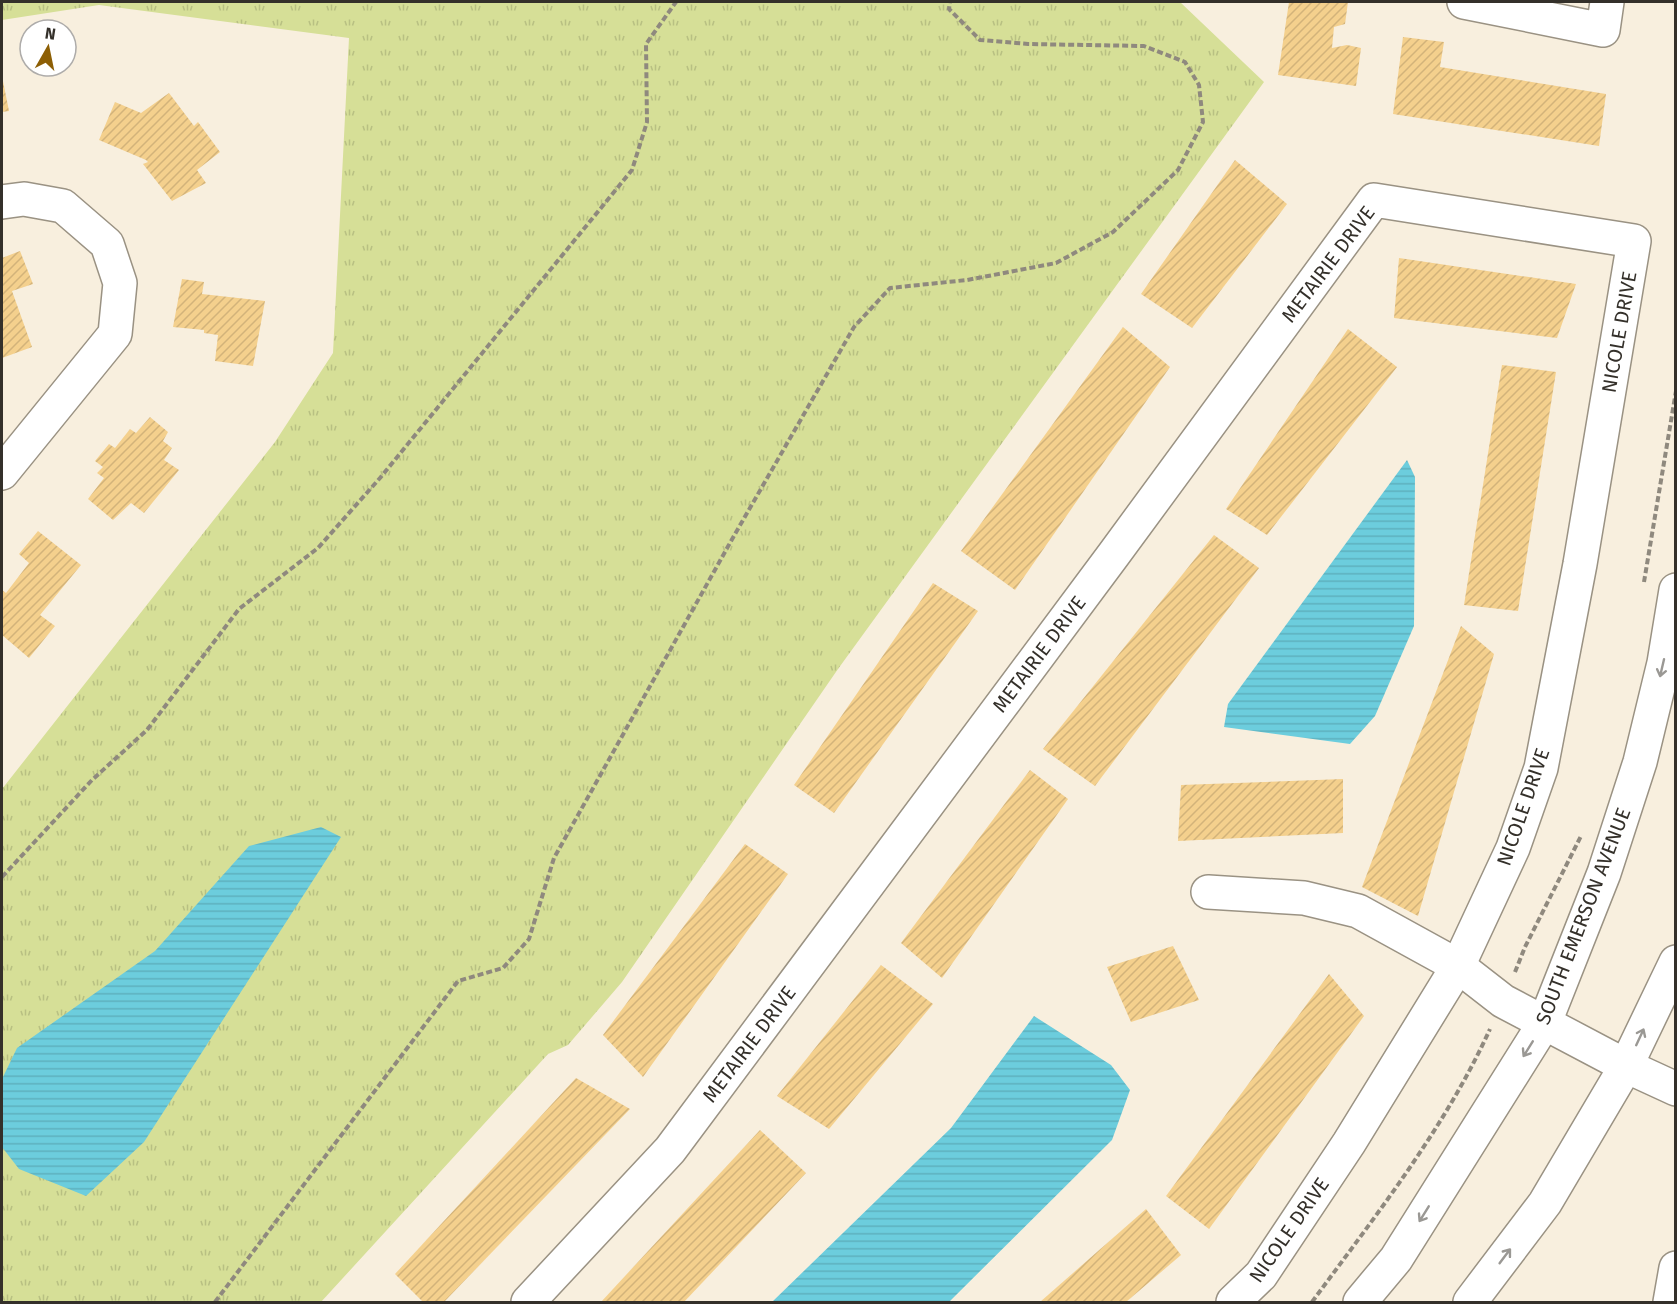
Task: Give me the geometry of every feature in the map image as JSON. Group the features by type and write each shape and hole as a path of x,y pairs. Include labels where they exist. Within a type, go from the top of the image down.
{"main road":[{"path":"1464,2 1603,30 1606,2"},
{"path":"2,202 24,199 63,206 107,244 120,283 115,334 2,473"},
{"name":"METAIRIE DRIVE","path":"528,1302 670,1150 1128,535 1374,200 1634,241"},
{"name":"NICOLE DRIVE","path":"1233,1302 1261,1275 1349,1143 1458,966 1513,848 1541,768 1580,564 1634,241"},
{"name":"SOUTH EMERSON AVENUE","path":"1360,1302 1396,1258 1545,1022 1604,873 1640,762 1664,663 1676,590"},
{"path":"1208,892 1304,898 1358,911 1458,966 1503,1001 1626,1066 1676,1089"},
{"path":"1470,1302 1545,1203 1626,1066 1676,962"},
{"path":"1670,1302 1676,1268"}],"path":[{"path":"2,877 92,780 147,730 239,609 318,548 380,478 632,170 647,122 646,44 676,2"},
{"path":"215,1302 458,981 502,968 529,939 554,858 854,327 890,288 967,280 1056,263 1113,232 1178,170 1203,122 1199,85 1185,62 1143,46 1028,44 980,40 949,9 950,2"}],"green space":[{"path":"2,2 1180,2 1264,82 838,669 622,982 568,1045 548,1054 321,1302 2,1302 2,789 275,442 333,353 349,38 99,5 2,20"}],"water":[{"path":"1407,460 1415,477 1414,626 1375,716 1350,744 1224,727 1228,704"},
{"path":"321,827 341,837 144,1142 86,1196 19,1169 2,1147 2,1079 17,1048 155,951 249,846"},
{"path":"1034,1016 1111,1065 1130,1090 1112,1140 949,1302 772,1302 951,1128"}],"building":[{"path":"1289,2 1348,2 1345,24 1334,27 1332,48 1347,45 1361,48 1356,86 1278,75"},
{"path":"1403,37 1444,42 1440,67 1606,94 1599,146 1393,114"},
{"path":"2,76 9,111 2,112"},
{"path":"169,93 194,126 198,122 220,152 197,170 206,183 172,201 143,164 148,162 146,160 99,140 115,102 141,113"},
{"path":"1235,160 1287,204 1192,328 1141,294"},
{"path":"20,251 33,284 12,291 32,347 2,358 2,258"},
{"path":"1399,258 1576,284 1557,338 1394,318"},
{"path":"182,279 204,282 202,294 265,301 253,366 215,361 218,335 204,333 204,330 173,327"},
{"path":"1123,327 1170,367 1015,590 961,551"},
{"path":"1348,329 1397,367 1267,535 1226,509"},
{"path":"1502,365 1556,372 1518,611 1464,605"},
{"path":"150,417 168,432 163,441 172,448 164,460 179,470 144,513 131,503 113,520 88,499 104,478 97,473 103,467 95,461 109,444 115,448 130,429 136,433"},
{"path":"38,531 81,565 40,615 55,626 29,658 2,635 2,590 6,593 29,563 19,554"},
{"path":"1214,535 1259,568 1095,786 1043,749"},
{"path":"933,583 978,611 834,813 794,785"},
{"path":"1461,626 1494,654 1418,916 1362,887"},
{"path":"1030,770 1068,799 942,978 901,943"},
{"path":"1343,779 1343,833 1178,841 1181,785"},
{"path":"745,844 788,874 643,1077 603,1035"},
{"path":"1173,946 1199,1000 1131,1022 1107,967"},
{"path":"881,965 933,1004 829,1129 777,1096"},
{"path":"1329,974 1364,1016 1209,1229 1166,1196"},
{"path":"576,1078 630,1109 444,1302 423,1302 395,1274"},
{"path":"760,1130 806,1173 684,1302 601,1302"},
{"path":"1146,1209 1181,1255 1126,1302 1040,1302"}]}
